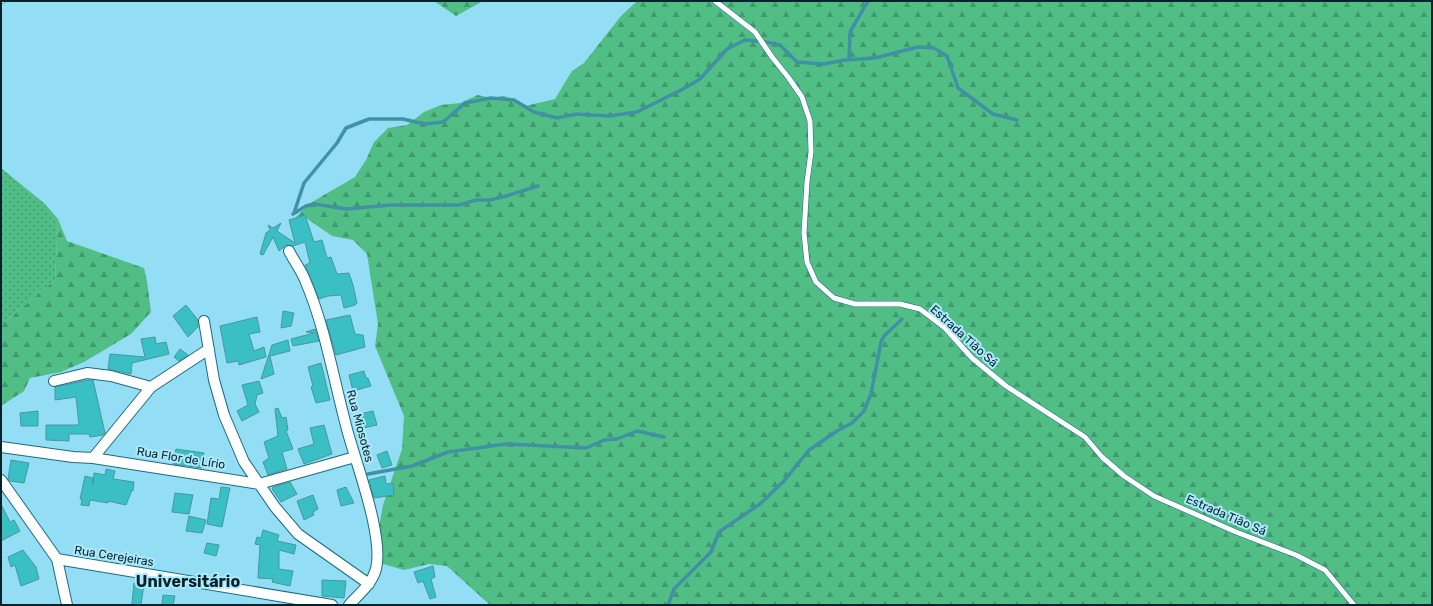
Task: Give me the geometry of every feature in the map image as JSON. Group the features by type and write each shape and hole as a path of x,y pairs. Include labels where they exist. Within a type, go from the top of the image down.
{"street":[{"name":"Rua Miosotes","path":"289,251 305,280 319,318 369,506 378,552 376,569 369,584 349,605"},
{"path":"204,321 214,380 224,415 244,462 275,507 298,534 369,584"},
{"path":"93,458 151,386 209,348"},
{"path":"54,381 87,372 111,376 151,386"},
{"name":"Rua Flor de Lírio","path":"1,447 73,457 93,458 259,484 355,457"},
{"path":"1,480 57,559 67,605"},
{"name":"Rua Cerejeiras","path":"57,559 332,605"}],"lane":[{"name":"Estrada Tião Sá","path":"715,1 755,32 802,98 810,121 811,152 807,182 804,233 807,262 816,282 834,298 855,304 900,304 920,309 945,328 972,358 1006,386 1086,437 1102,457 1124,476 1154,496 1222,526 1296,555 1325,570 1354,605"}],"green space":[{"path":"434,1 483,1 456,16"},
{"path":"637,1 1432,1 1432,605 490,605 447,566 429,564 404,570 383,564 377,538 383,505 402,449 404,416 375,346 378,324 367,254 353,240 332,236 306,218 296,217 312,202 355,177 366,160 374,142 388,128 407,125 424,112 441,105 460,103 478,95 491,98 504,96 517,100 525,106 555,99 572,71 584,63 621,16"},
{"path":"1,168 44,203 58,219 55,280 1,325"},
{"path":"58,219 67,241 144,268 151,312 131,334 84,362 61,372 30,378 24,391 1,406 1,325 55,280"}],"building":[{"path":"305,215 314,242 322,240 327,258 331,257 337,274 349,273 357,303 355,305 344,308 341,295 328,296 319,299 305,265 310,263 305,242 293,246 286,245 279,251 273,237 263,255 260,254 266,233 270,230 268,225 273,228 281,223 277,231 295,243 289,220"},
{"path":"186,305 198,320 198,327 188,337 173,316"},
{"path":"283,311 294,313 291,326 281,328"},
{"path":"350,315 355,334 363,335 365,347 336,355 326,320"},
{"path":"257,317 260,332 249,334 254,351 264,347 266,357 239,365 238,361 227,363 220,326"},
{"path":"315,329 319,341 293,346 291,339 314,333 306,332"},
{"path":"155,337 156,344 166,342 169,354 132,363 131,374 108,369 110,354 145,357 141,339"},
{"path":"288,340 290,351 270,356 274,374 261,379 272,345"},
{"path":"180,349 188,355 179,361 174,357"},
{"path":"321,363 330,400 316,403 311,387 313,386 308,367"},
{"path":"364,371 371,386 353,391 349,375"},
{"path":"93,380 105,433 103,435 90,437 89,434 69,434 69,441 46,440 46,425 79,425 76,397 55,400 55,387"},
{"path":"259,381 263,393 257,395 255,404 259,412 242,421 237,411 248,405 242,385"},
{"path":"278,408 282,418 286,417 288,430 286,431 293,449 282,452 287,469 268,475 263,462 269,458 264,442 278,436 275,409"},
{"path":"38,411 38,426 21,426 20,413"},
{"path":"373,411 377,425 359,429 355,415"},
{"path":"324,425 332,454 304,464 298,449 314,444 310,428"},
{"path":"176,449 204,453 202,468 173,464"},
{"path":"387,451 392,465 382,468 377,455"},
{"path":"11,460 29,463 24,483 10,481 8,479"},
{"path":"106,469 115,471 113,479 134,482 133,491 132,490 126,505 108,501 108,503 90,500 89,506 81,505 82,499 80,499 85,476 93,478 93,485 94,473 105,475"},
{"path":"385,476 386,484 393,483 394,495 374,498 369,480"},
{"path":"290,482 297,494 281,502 272,489 273,487"},
{"path":"221,487 230,488 222,527 207,524 211,498 219,499"},
{"path":"346,487 354,503 341,506 337,490"},
{"path":"175,493 193,495 189,514 172,512"},
{"path":"313,495 318,509 313,512 314,515 304,520 297,501"},
{"path":"1,504 10,522 14,520 20,531 1,541"},
{"path":"189,516 206,520 202,533 186,531"},
{"path":"263,530 279,535 277,541 296,545 294,554 279,550 279,569 293,571 290,586 272,582 273,579 258,578 260,545 255,544 257,537 261,538"},
{"path":"207,543 219,545 216,556 204,553"},
{"path":"23,550 36,567 39,579 21,586 15,565 11,567 8,557"},
{"path":"433,566 435,577 431,579 436,597 430,599 423,581 418,583 414,572"},
{"path":"322,580 346,581 344,598 322,596"},
{"path":"134,583 144,584 141,605 132,605"},
{"path":"163,595 175,596 173,605 162,605"}],"waterway":[{"path":"849,60 850,32 868,1"},
{"path":"294,213 304,183 337,143 346,128 369,119 403,119 424,124 443,122 465,103 491,98 514,100 534,112 557,118 577,114 609,116 637,112 700,79 727,49 745,40 780,45 797,62 824,64 845,60 875,58 918,47 934,48 947,56 958,88 993,114 1017,120"},
{"path":"293,214 306,206 314,204 347,209 391,205 459,205 476,200 490,200 538,186"},
{"path":"668,605 674,589 711,552 719,532 760,504 784,481 809,450 837,431 852,423 864,411 871,394 881,342 884,336 902,319"},
{"path":"368,474 412,466 448,452 506,444 586,448 604,440 617,439 637,431 664,437"}],"district":[{"name":"Universitário","path":"188,581"}]}
